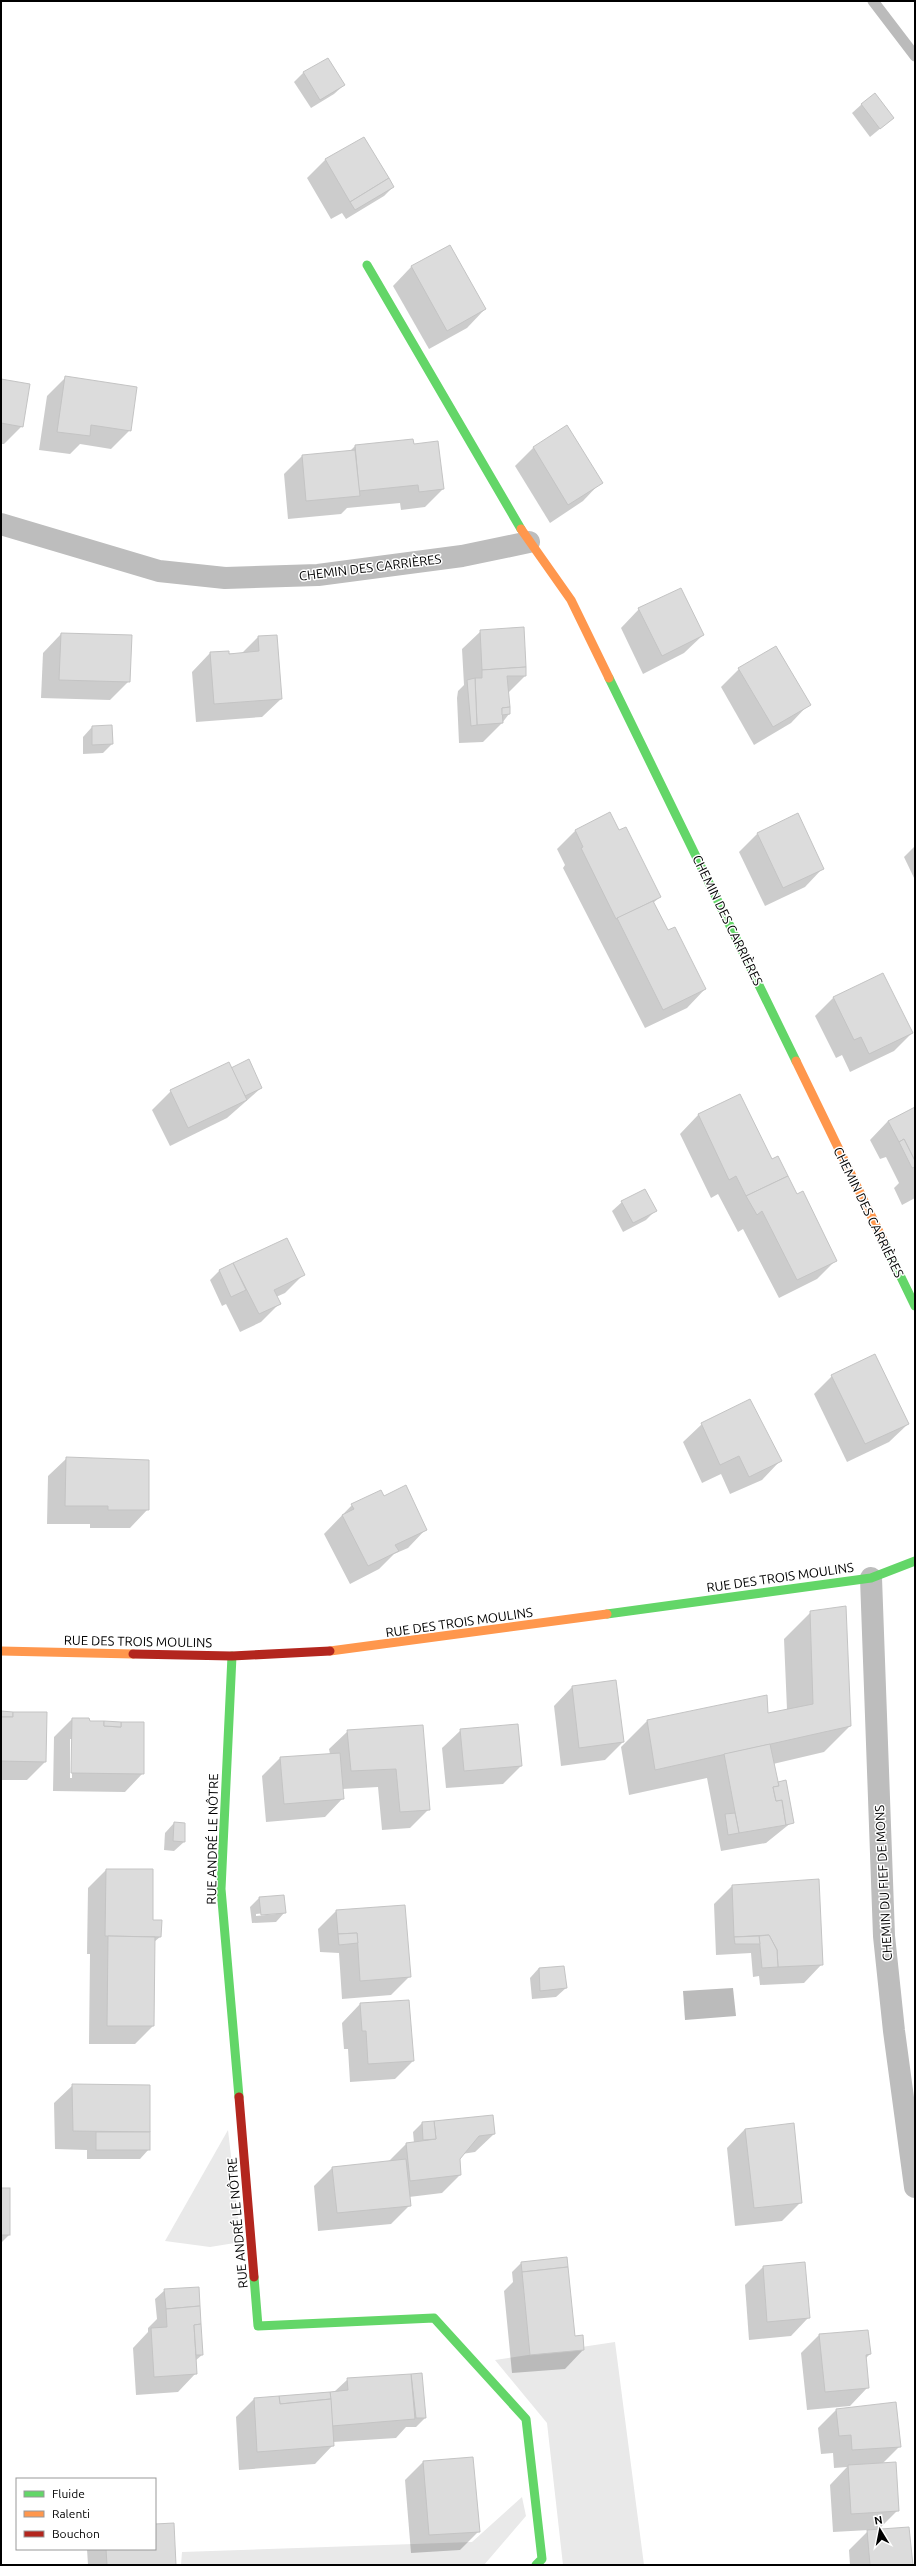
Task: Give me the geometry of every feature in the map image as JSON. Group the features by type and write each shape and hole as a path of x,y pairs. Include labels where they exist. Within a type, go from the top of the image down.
{"street":[{"name":"CHEMIN DES CARRIÈRES","path":"367,265 529,542 571,600 915,1306"},
{"name":"CHEMIN DES CARRIÈRES","path":"1,524 160,571 225,578 318,575 462,556 529,542"},
{"name":"RUE DES TROIS MOULINS","path":"1,1651 232,1656 295,1654 368,1647 871,1578 915,1560"},
{"name":"CHEMIN DU FIEF DE MONS","path":"871,1578 884,1936 894,2031 915,2186"},
{"name":"RUE ANDRÉ LE NÔTRE","path":"232,1656 221,1889 258,2326 434,2318 526,2419 542,2559 536,2565"}],"shaded area":[{"path":"733,1988 736,2016 685,2020 683,1991"},
{"path":"228,2130 241,2242 210,2247 165,2241"},
{"path":"615,2342 644,2565 563,2565 547,2423 495,2360"},
{"path":"522,2497 526,2516 484,2565 181,2565 182,2552 472,2542"}],"building":[{"path":"328,58 345,85 320,100 303,72"},
{"path":"875,93 894,118 880,129 861,104"},
{"path":"364,137 389,178 350,202 325,159"},
{"path":"389,178 394,187 355,210 350,202"},
{"path":"450,245 486,309 447,331 411,266"},
{"path":"65,376 137,387 131,431 91,425 90,436 57,432"},
{"path":"1,379 30,384 23,427 1,423"},
{"path":"567,425 603,483 568,505 533,447"},
{"path":"413,439 414,444 438,441 444,489 419,492 418,485 359,491 355,445"},
{"path":"355,450 360,496 306,501 302,455"},
{"path":"681,588 704,635 662,656 638,608"},
{"path":"524,627 526,667 482,670 480,630"},
{"path":"61,633 132,635 130,682 59,680"},
{"path":"277,635 282,699 214,704 210,652 229,651 229,654 259,651 258,636"},
{"path":"776,646 811,705 773,727 738,668"},
{"path":"526,667 526,676 507,676 510,707 502,708 503,723 477,725 475,678 482,678 482,670"},
{"path":"475,678 477,725 471,726 467,680"},
{"path":"510,707 510,714 502,715 502,708"},
{"path":"112,725 113,744 92,745 92,726"},
{"path":"610,812 619,830 626,827 661,897 616,919 581,848 583,847 575,830"},
{"path":"798,813 824,869 783,888 757,833"},
{"path":"653,901 668,930 675,927 706,989 663,1010 617,918"},
{"path":"883,973 913,1033 869,1054 861,1037 854,1040 833,997"},
{"path":"249,1059 262,1088 245,1096 231,1068"},
{"path":"229,1062 247,1100 188,1128 170,1090"},
{"path":"740,1094 772,1159 778,1156 788,1176 746,1196 736,1176 729,1180 698,1114"},
{"path":"915,1107 915,1161 904,1139 899,1142 888,1121"},
{"path":"904,1139 915,1161 915,1167 912,1168 899,1142"},
{"path":"788,1176 797,1194 803,1191 837,1261 797,1280 762,1211 757,1215 746,1196"},
{"path":"645,1189 657,1211 633,1223 621,1201"},
{"path":"287,1238 305,1275 274,1290 281,1304 259,1314 233,1263"},
{"path":"233,1263 246,1290 231,1297 219,1270"},
{"path":"875,1354 909,1424 865,1444 831,1375"},
{"path":"750,1399 782,1461 749,1477 739,1456 720,1465 701,1423"},
{"path":"66,1457 149,1460 149,1510 108,1510 108,1506 65,1506"},
{"path":"406,1485 427,1530 395,1545 399,1551 368,1566 342,1515 354,1509 351,1504 381,1490 384,1496"},
{"path":"846,1606 851,1726 655,1770 647,1720 767,1695 768,1713 813,1704 810,1611"},
{"path":"616,1680 624,1742 579,1748 572,1686"},
{"path":"1,1711 13,1712 13,1717 1,1717"},
{"path":"13,1712 47,1712 46,1762 1,1761 1,1717 13,1717"},
{"path":"72,1718 89,1718 90,1721 104,1721 104,1726 121,1727 121,1722 144,1722 144,1774 71,1773"},
{"path":"104,1721 121,1722 121,1727 104,1726"},
{"path":"518,1724 522,1766 464,1771 460,1729"},
{"path":"423,1725 430,1810 400,1812 396,1769 351,1771 347,1730"},
{"path":"770,1744 779,1786 773,1787 776,1801 782,1800 786,1825 739,1833 724,1754"},
{"path":"340,1753 344,1799 284,1804 280,1757"},
{"path":"786,1780 794,1823 786,1825 782,1800 776,1801 773,1787 779,1786 778,1782"},
{"path":"735,1813 739,1833 728,1835 725,1814"},
{"path":"174,1822 185,1823 185,1842 173,1841"},
{"path":"106,1869 153,1869 153,1920 162,1920 161,1937 105,1936"},
{"path":"819,1879 823,1965 778,1967 777,1950 769,1935 734,1937 732,1885"},
{"path":"284,1895 286,1913 261,1915 259,1897"},
{"path":"405,1905 411,1977 360,1981 357,1933 338,1934 336,1910"},
{"path":"357,1933 358,1943 339,1945 338,1934"},
{"path":"769,1935 777,1950 778,1967 762,1968 759,1936"},
{"path":"108,1936 155,1937 154,2026 107,2026"},
{"path":"759,1936 760,1944 735,1944 734,1937"},
{"path":"564,1966 567,1988 540,1991 539,1968"},
{"path":"409,2000 414,2061 368,2064 366,2031 362,2031 360,2003"},
{"path":"72,2084 150,2085 150,2132 73,2131"},
{"path":"493,2115 495,2134 479,2136 460,2159 461,2175 410,2181 406,2143 436,2139 434,2121"},
{"path":"434,2121 436,2139 423,2140 422,2122"},
{"path":"794,2123 802,2203 754,2208 745,2129"},
{"path":"96,2132 150,2132 150,2150 96,2150"},
{"path":"406,2159 411,2206 337,2213 332,2167"},
{"path":"1,2188 10,2188 10,2235 1,2235"},
{"path":"567,2257 568,2267 522,2272 521,2262"},
{"path":"805,2262 810,2318 767,2322 763,2266"},
{"path":"568,2267 575,2336 583,2335 584,2350 530,2355 522,2272"},
{"path":"199,2287 200,2306 166,2309 164,2289"},
{"path":"200,2306 201,2324 194,2325 197,2374 154,2377 151,2328 167,2327 166,2309"},
{"path":"201,2324 203,2355 196,2355 194,2325"},
{"path":"868,2330 871,2354 866,2355 869,2388 825,2392 819,2334"},
{"path":"422,2373 426,2418 416,2418 411,2374"},
{"path":"411,2374 415,2419 332,2426 330,2392 348,2390 347,2378"},
{"path":"330,2392 331,2399 280,2404 279,2396"},
{"path":"279,2396 280,2404 331,2399 334,2446 257,2452 254,2398"},
{"path":"896,2402 901,2447 852,2450 851,2435 839,2436 836,2409"},
{"path":"473,2457 480,2532 429,2535 423,2461"},
{"path":"896,2462 899,2511 851,2514 848,2465"},
{"path":"174,2523 176,2565 107,2565 106,2550 156,2550 156,2524"},
{"path":"909,2527 913,2565 870,2565 867,2530"}],"waterway":[{"path":"873,1 915,56"}],"traffic: fast":[{"path":"367,265 521,529"},
{"path":"609,678 796,1061"},
{"path":"884,1242 915,1306"},
{"path":"607,1614 871,1578 915,1561"},
{"path":"232,1656 221,1889 239,2097"},
{"path":"254,2277 258,2326 434,2318 526,2419 542,2559 536,2565"}],"traffic: slow":[{"path":"521,529 571,600 609,678"},
{"path":"796,1061 884,1242"},
{"path":"330,1651 607,1614"},
{"path":"1,1651 133,1654"}],"traffic: jam":[{"path":"133,1654 232,1656 330,1651"},
{"path":"239,2097 254,2277"}]}
